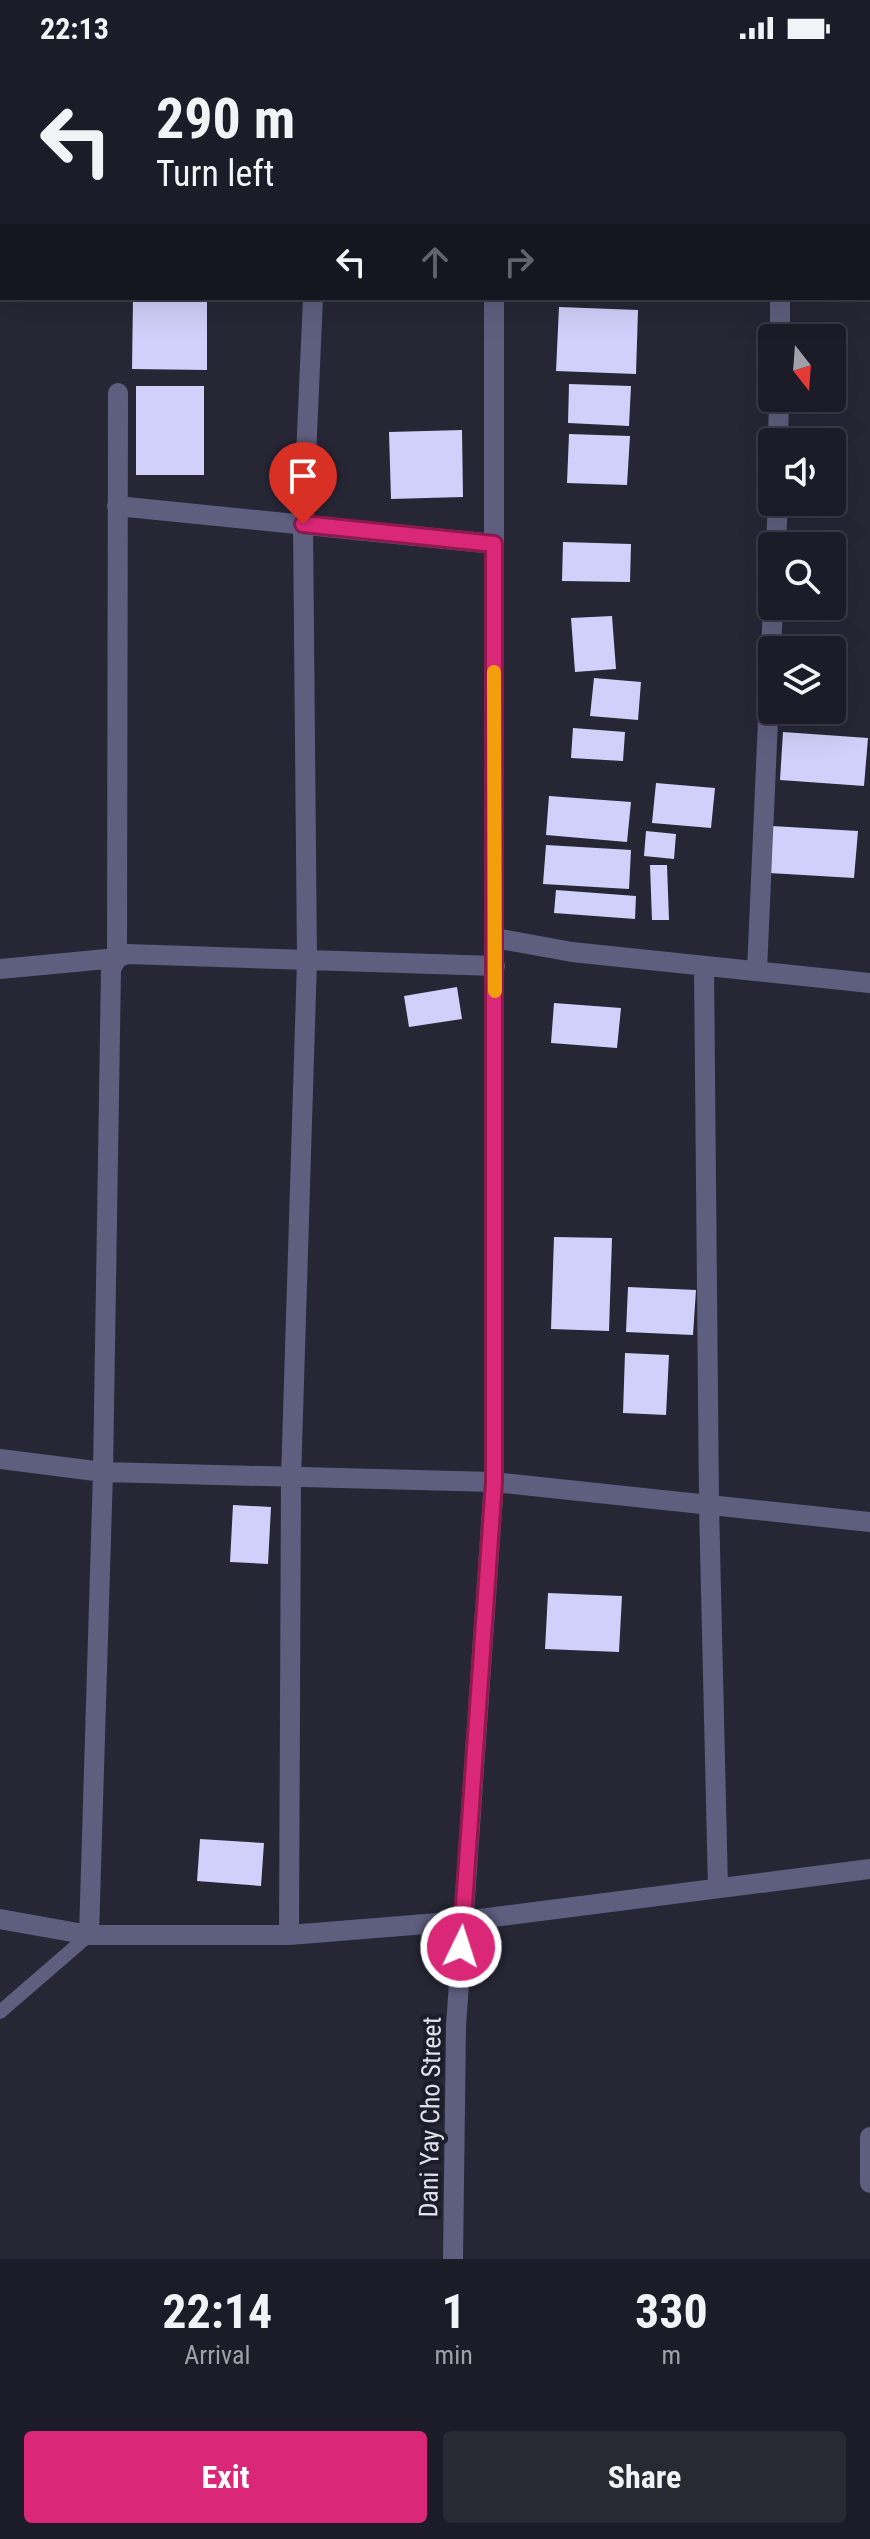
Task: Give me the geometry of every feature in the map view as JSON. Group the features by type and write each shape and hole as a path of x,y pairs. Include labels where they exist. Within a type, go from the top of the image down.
{"street":[{"path":"289,1935 291,1479 307,960 303,524 313,300"},
{"name":"Dani Yay Cho Street","path":"453,2259 456,2026 494,1482 494,300"},
{"path":"780,300 780,324"},
{"path":"89,1935 103,1472 111,969 117,958 118,393"},
{"path":"117,506 494,544"},
{"path":"757,971 772,620"},
{"path":"495,938 572,952 870,983"},
{"path":"0,969 117,958 127,954 495,966"},
{"path":"704,966 709,1505 718,1888"},
{"path":"0,1459 103,1472 494,1482 870,1522"},
{"path":"0,1919 89,1935 289,1935 463,1921 870,1869"},
{"path":"870,2137 870,2183"}],"lane":[{"path":"0,2012 89,1935"}],"building":[{"path":"133,300 207,300 207,370 132,369"},
{"path":"559,307 638,310 636,374 556,371"},
{"path":"569,384 631,386 629,426 568,423"},
{"path":"136,386 204,386 204,475 136,475"},
{"path":"462,430 463,497 391,499 389,432"},
{"path":"569,434 630,436 627,485 567,483"},
{"path":"563,542 631,544 630,582 562,581"},
{"path":"612,616 616,669 575,672 571,618"},
{"path":"594,678 641,682 638,720 590,716"},
{"path":"573,728 625,732 623,761 571,758"},
{"path":"783,732 868,738 864,786 780,780"},
{"path":"656,783 715,788 711,828 652,823"},
{"path":"549,796 631,802 627,842 546,835"},
{"path":"772,826 858,831 854,878 769,873"},
{"path":"646,831 676,834 674,859 644,856"},
{"path":"546,845 631,850 629,889 543,884"},
{"path":"650,865 667,865 669,920 652,920"},
{"path":"556,890 636,896 635,919 554,913"},
{"path":"457,987 462,1019 409,1027 404,996"},
{"path":"554,1003 621,1008 617,1048 551,1043"},
{"path":"554,1237 612,1238 609,1331 551,1329"},
{"path":"628,1287 696,1290 693,1335 626,1332"},
{"path":"625,1353 669,1355 666,1415 623,1413"},
{"path":"233,1505 271,1507 268,1564 230,1562"},
{"path":"548,1593 622,1596 619,1652 545,1649"},
{"path":"200,1839 264,1843 261,1886 197,1881"}],"slow traffic":[{"path":"494,672 495,991"}],"route":[{"path":"303,524 494,544 494,1482 461,1947"}]}
